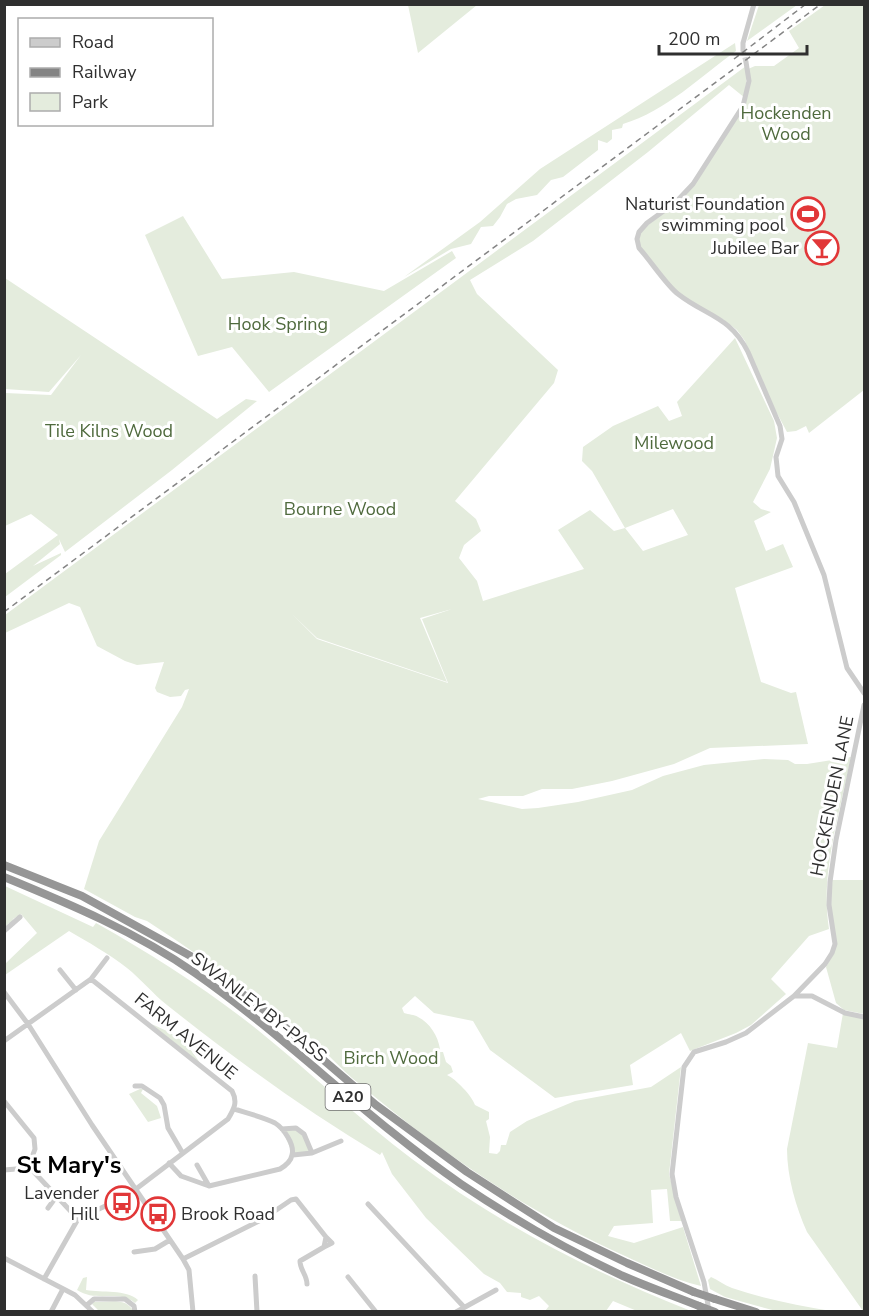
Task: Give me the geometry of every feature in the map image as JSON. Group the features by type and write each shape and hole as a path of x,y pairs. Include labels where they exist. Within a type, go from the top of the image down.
{"highway":[{"name":"SWANLEY BY-PASS","path":"4,863 82,896 196,959 272,1016 376,1105 466,1172 544,1221 627,1263 694,1292 756,1311"},
{"name":"SWANLEY BY-PASS","path":"4,877 73,905 131,933 194,973 263,1025 369,1113 461,1184 538,1232 625,1277 715,1311"}],"street":[{"path":"743,50 754,4"},
{"name":"HOCKENDEN LANE","path":"746,62 749,81 743,106 693,184 676,202 647,223 639,232 637,239 639,248 677,293 724,321 743,342 780,426 782,439 776,457 778,476 794,502 824,575 847,668 864,693"},
{"name":"HOCKENDEN LANE","path":"709,1311 704,1282 676,1197 672,1174 684,1067 694,1052 746,1033 794,996 832,953 835,944 829,905 830,882 836,840 864,705"},
{"path":"4,931 20,917"},
{"path":"4,1041 91,979 107,958"},
{"path":"60,969 76,990"},
{"name":"FARM AVENUE","path":"91,979 232,1090 236,1102 228,1119 136,1189"},
{"path":"806,984 812,996"},
{"path":"4,992 28,1024 92,1125 183,1259 189,1270 193,1311"},
{"path":"794,996 812,996 845,1013 864,1017"},
{"path":"135,1086 142,1086 160,1098 164,1105 168,1128 182,1152"},
{"path":"4,1101 33,1138 35,1149 28,1168"},
{"path":"169,1163 181,1176 209,1186 280,1169 288,1162 292,1155 291,1145 282,1129 275,1123 234,1109"},
{"path":"282,1129 296,1128 304,1134 312,1154"},
{"path":"292,1155 312,1154 341,1141"},
{"path":"197,1165 209,1186"},
{"path":"4,1170 28,1168 33,1171 78,1219"},
{"path":"44,1279 78,1219 136,1189"},
{"path":"48,1208 56,1197"},
{"path":"183,1259 263,1219 296,1199 326,1237 335,1243 300,1261 307,1284"},
{"path":"368,1204 464,1307"},
{"path":"324,1247 326,1237"},
{"path":"134,1252 155,1250 170,1240"},
{"path":"4,1258 75,1295 93,1311"},
{"path":"255,1276 258,1311"},
{"path":"348,1277 376,1311"},
{"path":"51,1311 63,1289"},
{"path":"456,1311 496,1290"},
{"path":"87,1305 94,1299 125,1299 134,1306 135,1311"}],"green space":[{"path":"408,4 477,5 418,53"},
{"path":"759,5 797,5 747,41"},
{"name":"Hockenden Wood","path":"825,5 864,5 864,390 809,433 806,426 787,432 762,385 745,341 737,330 677,293 640,248 638,239 640,232 685,193 743,106 748,69 755,66 774,66 799,48 789,31"},
{"path":"735,43 736,51 668,102 654,111 623,124 622,128 612,130 612,139 607,143 598,140 598,150 563,177 551,180 537,195 516,199 507,204 493,226 481,227 471,244 451,249 404,277 480,222 540,169"},
{"path":"746,66 748,81 745,98 729,85 648,152 533,241 470,280 477,294 558,370 554,383 455,501 476,519 481,531 464,545 459,558 477,581 483,601 584,569 558,530 590,510 614,531 625,528 592,471 582,461 583,447 613,426 658,406 669,421 682,416 677,402 735,338 774,421 777,438 770,469 753,502 761,509 771,512 754,521 766,551 783,544 793,567 735,588 761,682 791,693 796,692 808,744 710,748 674,764 612,781 572,789 542,789 523,796 489,796 478,799 522,809 538,808 632,790 663,776 704,765 764,759 807,764 851,757 829,864 827,908 829,929 809,936 771,979 786,994 751,1025 690,1051 681,1033 630,1065 633,1085 555,1098 490,1050 473,1021 434,1013 415,996 402,1008 404,1013 416,1016 430,1026 437,1039 439,1052 443,1052 446,1062 451,1066 453,1072 447,1075 463,1088 475,1105 489,1112 489,1119 486,1121 490,1137 489,1153 497,1154 501,1145 506,1145 510,1132 527,1121 575,1101 651,1087 681,1067 669,1174 682,1221 670,1221 667,1189 651,1190 653,1223 614,1226 608,1236 634,1243 683,1227 701,1286 662,1273 588,1238 482,1177 384,1104 352,1078 306,1034 243,987 147,921 135,917 84,889 99,841 182,707 189,689 185,690 181,696 170,697 157,692 155,688 164,662 137,665 97,646 80,607 69,603 5,633 5,615","holes":["673,509 688,535 643,551 625,528","452,609 422,619 448,683 317,639 292,614 317,638 447,682 420,618"]},
{"name":"Hook Spring","path":"183,216 222,279 294,272 384,291 452,251 456,258 269,392 232,347 198,356 145,235"},
{"name":"Tile Kilns Wood","path":"5,278 217,419 246,399 257,401 65,552 59,539 60,544 33,566 61,553 61,555 5,597 5,574 58,535 31,514 5,526 5,393 51,395 81,355 49,392 5,389"},
{"path":"832,880 864,880 864,1014 844,1010 836,1003 826,967 834,953"},
{"path":"5,886 93,927 96,923 200,987 259,1031 392,1144 478,1205 582,1263 691,1311 637,1311 613,1301 606,1311 545,1311 549,1306 539,1296 530,1300 521,1297 521,1293 507,1292 500,1283 484,1274 426,1218 392,1174 382,1152 380,1155 352,1138 271,1083 162,1001 127,968 98,948 69,931 5,975 5,964 37,933 21,914 5,927"},
{"path":"843,1013 864,1017 864,1311 807,1232 793,1192 787,1160 787,1149 808,1043 837,1048"},
{"path":"151,1024 180,1039 200,1063"},
{"path":"143,1089 141,1093 157,1106 161,1118 148,1122 129,1094"},
{"path":"296,1128 304,1134 312,1153 293,1155 282,1129"},
{"path":"87,1277 86,1290 127,1294 138,1300 135,1303 122,1297 92,1296 77,1290 83,1278"},
{"path":"711,1277 732,1288 756,1295 831,1311 776,1311 725,1297 710,1289 708,1280"},
{"path":"94,1302 122,1302 133,1311 99,1311 92,1304"}],"tunnel":[{"path":"743,50 746,62"}],"railway":[{"path":"734,59 806,4"},
{"path":"4,612 821,4"}],"place":[{"name":"Naturist Foundation swimming pool","path":"808,214"},
{"name":"Jubilee Bar","path":"822,248"},
{"name":"Lavender Hill","path":"122,1203"},
{"name":"Brook Road","path":"158,1214"}],"district":[{"name":"St Mary's","path":"69,1165"}],"park label":[{"name":"Milewood","path":"674,443"},
{"name":"Bourne Wood","path":"340,509"},
{"name":"Birch Wood","path":"391,1058"}]}
